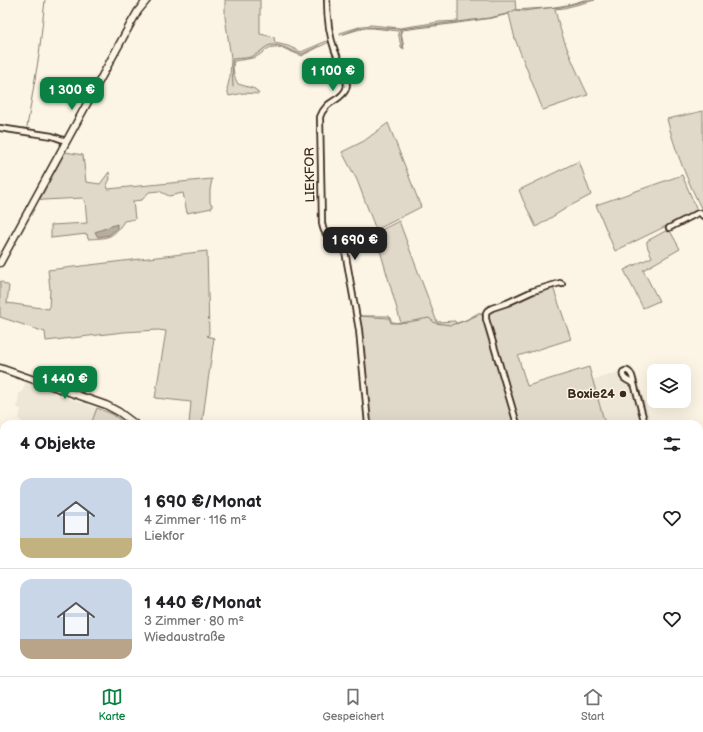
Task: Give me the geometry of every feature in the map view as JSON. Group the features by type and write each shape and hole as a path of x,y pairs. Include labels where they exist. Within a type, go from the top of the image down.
{"main road":[{"path":"0,263 133,19 147,0"},
{"path":"0,368 106,405 130,420"}],"street":[{"name":"LIEKFOR","path":"326,0 332,41 347,80 346,88 342,95 325,107 320,118 322,223 324,233 331,238 342,242 345,251 359,330 368,420"},
{"path":"0,128 52,136 66,141"},
{"path":"669,228 698,213 703,216"},
{"path":"516,420 486,319 487,311 524,295 560,283 562,284"},
{"path":"634,384 644,420"}],"shaded area":[{"path":"225,0 260,0 260,34 274,37 275,43 288,46 301,52 329,40 329,42 303,56 281,48 273,47 256,57 234,61 233,67 238,84 255,89 259,94 244,93 229,96 227,89 230,77 231,58 225,17"},
{"path":"458,0 515,0 516,10 523,11 567,5 584,0 595,0 555,9 573,64 588,95 543,110 515,39 509,14 492,18 402,30 404,49 401,47 398,31 364,28 340,35 340,33 362,26 371,25 400,28 439,22 458,21"},
{"path":"703,111 703,212 682,166 667,119"},
{"path":"388,123 421,207 376,230 357,180 342,152 364,141"},
{"path":"65,152 83,155 86,182 100,184 109,172 110,179 107,185 108,189 212,179 210,203 212,204 212,208 187,213 183,193 169,196 159,191 149,192 142,200 133,201 135,219 124,221 113,234 105,238 88,239 87,234 51,238 51,225 87,223 85,201 83,198 40,199"},
{"path":"579,161 591,195 536,227 519,190"},
{"path":"682,175 697,210 615,251 596,205"},
{"path":"399,221 437,322 455,321 456,324 480,312 483,314 514,420 370,420 359,316 389,318 391,323 401,323 375,233"},
{"path":"117,224 117,229 109,235 98,237 95,232"},
{"path":"669,229 680,249 643,270 659,301 643,308 624,270 652,257 647,241"},
{"path":"207,251 209,334 207,336 214,338 203,420 189,420 191,402 155,398 166,331 124,332 46,341 45,332 0,317 0,281 9,286 7,303 49,309 50,289 48,270"},
{"path":"553,287 571,339 518,356 527,386 589,367 604,420 517,420 486,313"},
{"path":"628,365 635,371 650,418 652,420 604,420 592,380 616,373 622,367"},
{"path":"26,381 54,391 53,393 97,408 92,420 20,420 21,409 17,408 19,394 23,390"},
{"path":"97,408 112,414 120,420 92,420"}],"waterway":[{"path":"27,127 39,55 45,0"},
{"path":"341,35 359,28 400,29 489,18 507,14 515,10 561,7 588,0"},
{"path":"400,29 403,48"},
{"path":"233,87 233,59 253,56 271,45 279,46 302,54 319,46"},
{"path":"360,316 389,316 392,322 410,322 429,318 435,323 451,325 480,314 482,315 488,334"},
{"path":"489,337 513,420"}],"place":[{"name":"Boxie24","path":"623,394"}]}
